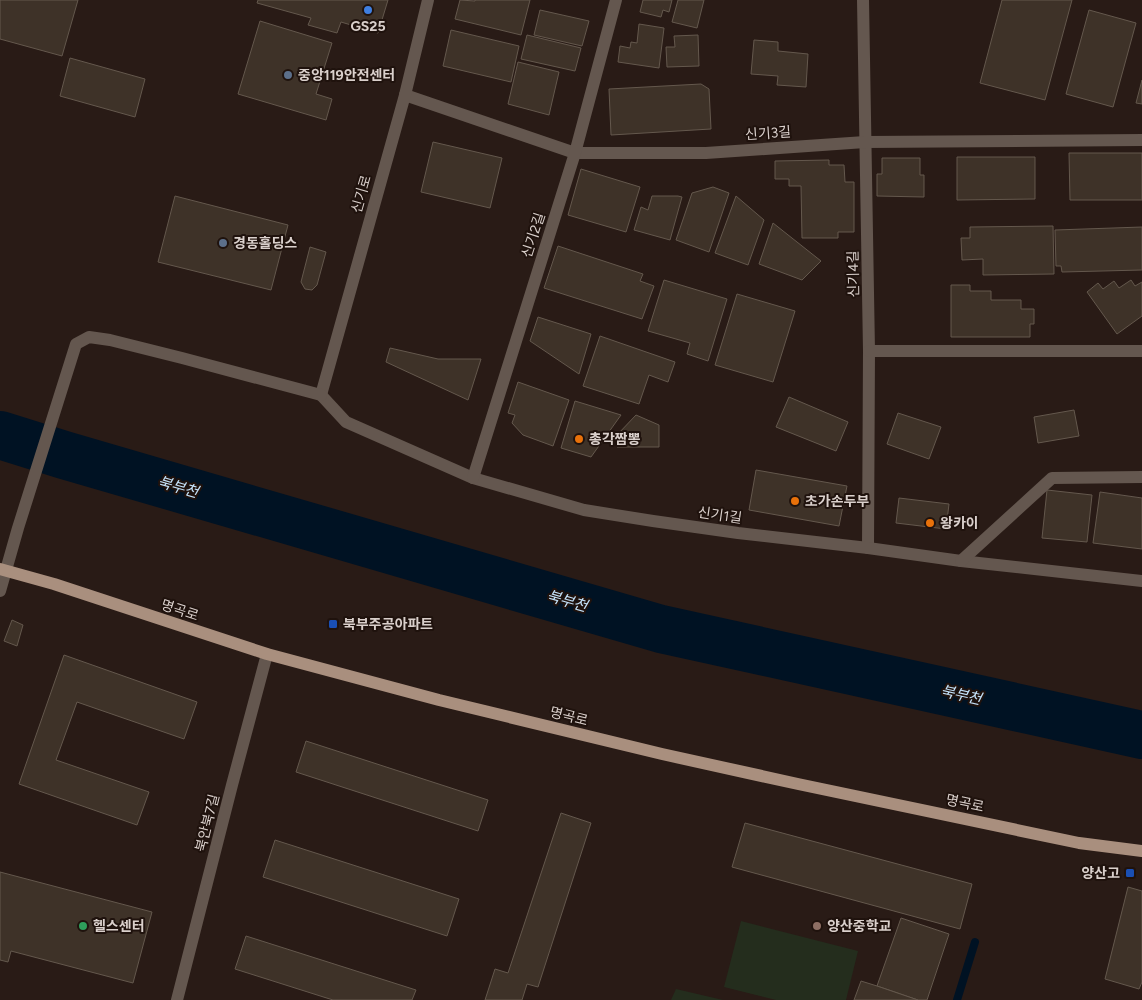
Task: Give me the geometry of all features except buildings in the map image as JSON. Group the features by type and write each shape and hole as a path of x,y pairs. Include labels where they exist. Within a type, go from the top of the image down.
{"main road":[{"name":"명곡로","path":"3,570 54,584 268,654 439,700 798,784 1079,843 1142,851"}],"street":[{"name":"신기로","path":"321,395 405,95 428,0"},
{"name":"신기2길","path":"473,478 575,153 616,0"},
{"name":"신기4길","path":"863,0 869,351 868,548"},
{"name":"신기3길","path":"405,95 575,153 706,153 865,142 1142,140"},
{"path":"0,591 3,570 76,344 89,338 110,340 321,395"},
{"path":"869,351 1142,351"},
{"name":"신기1길","path":"321,395 346,422 473,478 584,510 700,528 961,561 1142,581"},
{"path":"961,561 1052,478 1142,477"},
{"name":"북안북7길","path":"177,1000 268,654"}],"green space":[{"path":"741,921 858,951 846,1000 776,1000 724,987"},
{"path":"676,989 723,1000 671,1000"}],"waterway":[{"name":"북부천","path":"0,435 661,629 1142,735"},
{"path":"957,1000 975,942"}],"place":[{"name":"GS25","path":"368,10"},
{"name":"중앙119안전센터","path":"288,75"},
{"name":"경동홀딩스","path":"223,243"},
{"name":"총각짬뽕","path":"579,439"},
{"name":"초가손두부","path":"795,501"},
{"name":"왕카이","path":"930,523"},
{"name":"북부주공아파트","path":"333,624"},
{"name":"양산고","path":"1130,873"},
{"name":"헬스센터","path":"83,926"},
{"name":"양산중학교","path":"817,926"}]}
